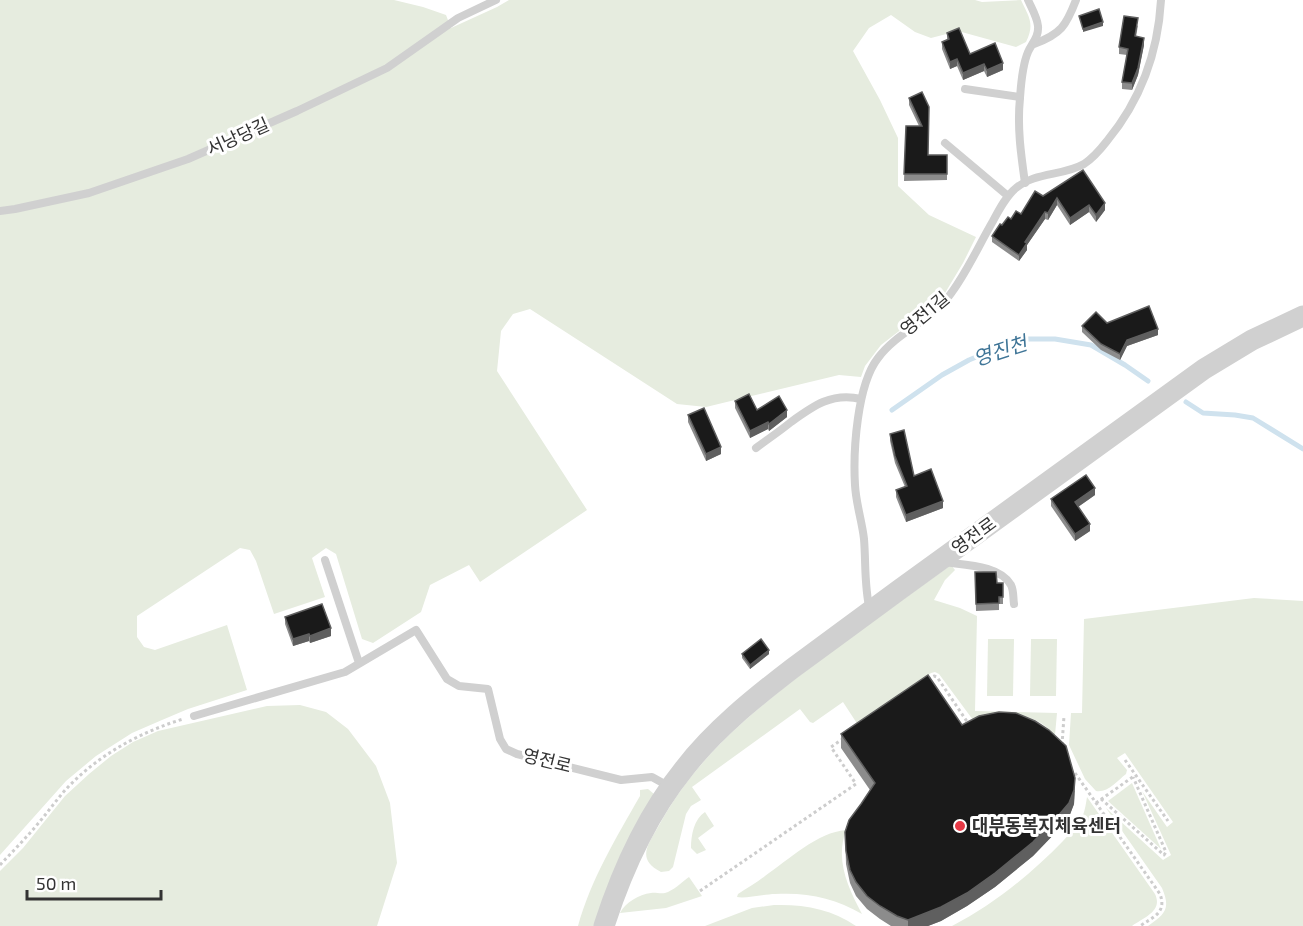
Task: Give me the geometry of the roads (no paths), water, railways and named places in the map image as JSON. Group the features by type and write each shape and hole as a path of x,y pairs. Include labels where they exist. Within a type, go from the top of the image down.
{"street":[{"name":"영전로","path":"604,926 624,874 657,808 685,768 728,722 760,694 870,612 1204,369 1251,340 1299,317"}],"lane":[{"name":"서낭당길","path":"0,211 89,193 188,159 387,68 458,18 496,0"},
{"path":"1025,183 1019,127 1020,97 1025,63 1038,36 1036,17 1028,0"},
{"path":"1034,44 1056,34 1063,27 1076,0"},
{"name":"영전1길","path":"870,612 865,582 864,537 855,485 857,425 863,387 869,371 885,349 949,297 1008,196 1017,187 1040,176 1084,164 1095,155 1116,130 1142,85 1157,35 1161,0"},
{"path":"965,89 1020,97"},
{"path":"945,143 1008,196"},
{"path":"756,448 819,403 841,398 861,399"},
{"path":"324,560 359,663"},
{"path":"940,561 988,569 1001,575 1013,590 1014,604"},
{"name":"영전로","path":"194,716 345,672 416,630 447,679 459,686 488,689 500,739 506,748 516,754 621,780 652,777 670,787"}],"waterway":[{"name":"영진천","path":"892,410 942,375 969,360 1000,347 1028,339 1055,339 1091,345 1148,381"},
{"name":"영진천","path":"1186,402 1203,413 1253,418 1303,449"}],"place":[{"name":"대부동복지체육센터","path":"960,826"}]}
